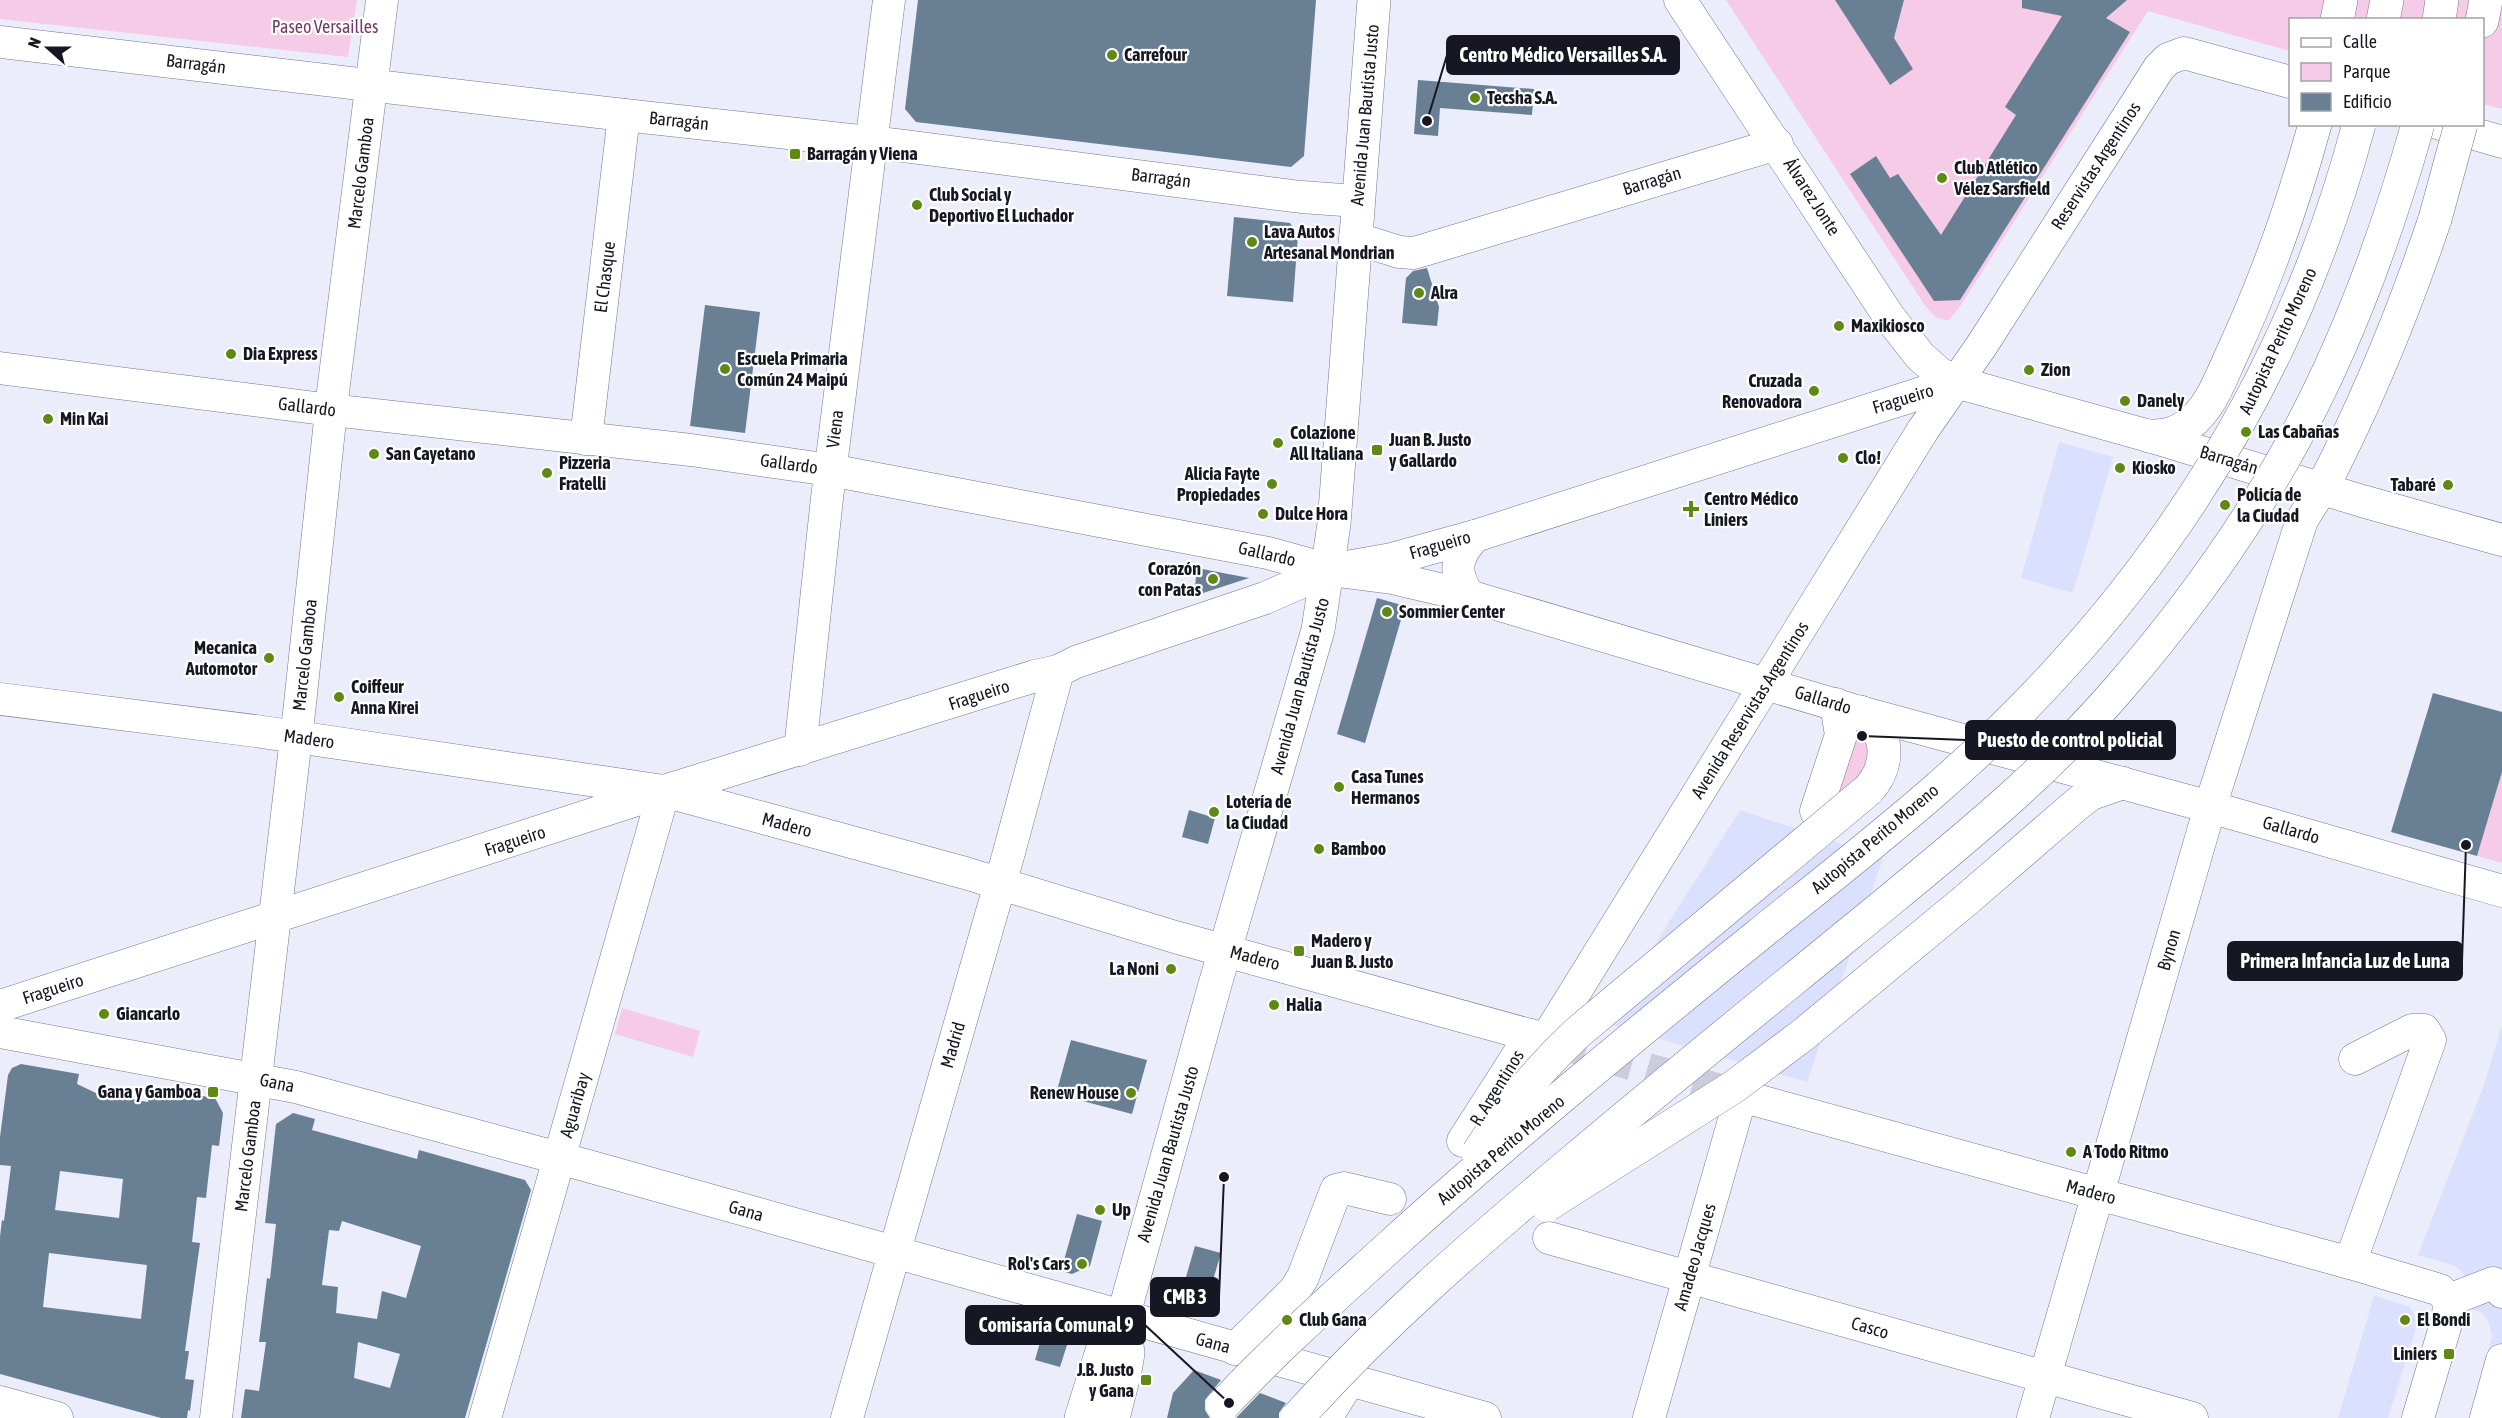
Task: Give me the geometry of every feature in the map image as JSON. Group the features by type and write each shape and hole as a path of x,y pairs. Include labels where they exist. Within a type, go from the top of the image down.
{"main road":[{"name":"Avenida Juan Bautista Justo","path":"1081,1418 1103,1348 1123,1317 1225,950 1306,679 1318,630 1329,570 1341,448 1374,0"},
{"path":"2337,18 2341,0"},
{"path":"2383,18 2387,0"},
{"path":"2439,18 2442,0"},
{"path":"2483,18 2486,0"},
{"path":"2149,436 2165,436 2184,428 2190,424 2212,396 2255,304 2298,186 2314,126"},
{"name":"Autopista Perito Moreno","path":"1215,1414 1267,1358 1457,1185 1754,938 1878,840 2001,730 2058,672 2116,605 2164,543 2212,472 2262,381 2310,275 2331,219 2358,126"},
{"path":"1297,1418 1349,1360 1453,1262 1623,1119 1981,826 2057,754 2114,695 2213,570 2259,500 2293,441 2338,348 2374,262 2417,126"},
{"path":"2322,488 2351,430 2397,326 2435,219 2460,126"},
{"path":"1457,1185 1490,1133 1558,1050 1868,790 1882,770 1885,748 1879,730 1870,719 1848,708"},
{"path":"1453,1262 1736,1086 1804,1034 2090,794 2122,783"},
{"name":"Avenida Juan Bautista Justo","path":"1113,1418 1128,1353 1123,1317"}],"street":[{"path":"382,0 390,0"},
{"name":"Marcelo Gamboa","path":"216,1418 297,737 331,410 382,0"},
{"name":"Viena","path":"800,750 830,470 889,0"},
{"name":"Álvarez Jonte","path":"1680,0 1911,345 1939,373 1956,382"},
{"name":"Barragán","path":"0,42 870,142 1300,196 1358,201"},
{"name":"Reservistas Argentinos","path":"1956,382 2159,68 2168,59 2184,53 2191,54 2289,82"},
{"name":"El Chasque","path":"586,439 624,115"},
{"path":"2447,126 2502,142"},
{"name":"Barragán","path":"1355,238 1400,252 1413,253 1777,144"},
{"name":"Gallardo","path":"0,368 331,410 691,450 830,470 1268,553 1329,570 1392,578 1469,596 1848,708 2210,807 2502,891"},
{"name":"Barragán","path":"1956,382 2502,540"},
{"name":"Fragueiro","path":"1,1015 275,917 522,839 664,791 1035,676 1058,671 1076,662 1264,598 1329,570 1392,559 1475,536 1956,382"},
{"name":"Avenida Reservistas Argentinos","path":"1544,1038 1923,430 1956,382"},
{"name":"Bynon","path":"2033,1418 2210,807 2302,520 2322,488"},
{"path":"1469,596 1460,582 1458,565 1463,548 1475,536"},
{"name":"Madrid","path":"847,1418 1058,671"},
{"name":"Madero","path":"0,699 297,737 664,791 1544,1038"},
{"path":"1816,811 1848,708"},
{"name":"Aguaribay","path":"485,1418 664,791"},
{"name":"Gana","path":"1,1015 297,1087 1485,1418"},
{"path":"2350,1263 2430,1040 2424,1030 2412,1030 2355,1059"},
{"name":"R. Argentinos","path":"1463,1141 1544,1038"},
{"name":"Madero","path":"1741,1096 2350,1263 2444,1295"},
{"name":"Amadeo Jacques","path":"1649,1418 1741,1096"},
{"path":"1236,1349 1303,1278 1336,1190 1344,1188 1390,1199"},
{"name":"Casco","path":"1549,1239 2192,1418"},
{"path":"2418,1418 2448,1317 2444,1295 2493,1283 2502,1292"},
{"path":"2486,1418 2502,1360"},
{"path":"1326,1418 1349,1381"},
{"path":"0,1402 57,1418"}],"shaded area":[{"path":"2059,442 2113,457 2073,593 2021,578"},
{"path":"1740,810 1883,858 1807,1082 1605,1023"},
{"path":"2502,1025 2502,1418 2470,1418 2492,1336 2488,1320 2481,1312 2471,1309 2473,1295 2463,1273 2455,1266 2418,1255 2484,1085"},
{"path":"2374,1296 2410,1307 2418,1322 2388,1418 2338,1418"}],"green space":[{"name":"Paseo Versailles","path":"0,0 357,0 348,57 0,19"},
{"name":"Club Atlético Vélez Sarsfield","path":"1726,0 2502,0 2502,109 2484,104 2484,18 2289,18 2289,51 2148,11 1961,305 1949,320 1945,320 1935,316 1924,304"},
{"path":"1860,732 1866,734 1872,765 1832,807"},
{"path":"2502,772 2502,863 2477,856"},
{"path":"622,1008 700,1031 693,1057 615,1034"}],"building":[{"name":"Carrefour","path":"918,0 1316,0 1304,156 1291,167 916,122 905,109"},
{"path":"1835,0 1904,0 1894,38 1913,69 1890,85"},
{"path":"2022,0 2127,0 2106,18 2130,32 1960,300 1934,301 1850,174 1876,156 1890,178 1898,174 1941,235 2016,115 2005,107 2062,16 2022,8"},
{"name":"Tecsha S.A.","path":"1418,80 1534,89 1532,115 1440,108 1438,136 1414,134"},
{"name":"Lava Autos Artesanal Mondrian","path":"1234,217 1290,223 1298,234 1293,302 1227,296"},
{"name":"Alra","path":"1427,268 1439,307 1437,326 1402,323 1406,278 1413,271"},
{"name":"Escuela Primaria Común 24 Maipú","path":"705,305 760,312 745,433 690,426"},
{"name":"Corazón con Patas","path":"1197,568 1249,578 1194,596"},
{"path":"1377,598 1405,606 1365,743 1337,734"},
{"path":"2433,693 2502,712 2502,772 2477,856 2391,832"},
{"path":"1189,810 1215,818 1208,844 1182,837"},
{"path":"1071,1040 1147,1060 1132,1114 1056,1094"},
{"path":"21,1064 79,1074 77,1084 96,1093 148,1102 149,1095 175,1099 176,1092 215,1098 223,1113 219,1146 212,1145 206,1198 197,1197 192,1242 200,1243 185,1351 189,1351 185,1379 194,1380 187,1418 161,1418 0,1374 0,1237 11,1166 0,1165 0,1137 8,1075 12,1068","holes":["60,1171 123,1179 119,1218 55,1210","49,1253 147,1265 141,1319 43,1307"]},
{"path":"293,1113 315,1119 312,1130 417,1159 419,1150 525,1180 531,1190 465,1418 241,1418 245,1389 259,1391 266,1342 259,1342 267,1278 270,1279 276,1224 265,1223 276,1124","holes":["342,1221 421,1246 406,1298 382,1291 377,1319 336,1313 338,1287 322,1285 329,1230 339,1231","358,1342 400,1354 390,1388 354,1378"]},
{"path":"1077,1214 1102,1221 1090,1266 1072,1274 1061,1271"},
{"path":"1195,1246 1221,1253 1203,1314 1182,1308 1179,1301"},
{"path":"1045,1325 1061,1329 1068,1342 1060,1367 1035,1360"},
{"path":"1194,1370 1221,1380 1205,1400 1205,1410 1210,1418 1167,1418 1173,1393"},
{"path":"1260,1393 1286,1403 1279,1413 1279,1418 1236,1418"}],"tunnel":[{"path":"1555,1042 1741,1096"}],"place":[{"name":"Carrefour","path":"1112,55"},
{"name":"Tecsha S.A.","path":"1475,98"},
{"name":"Centro Médico Versailles S.A.","path":"1427,121"},
{"name":"Barragán y Viena","path":"795,154"},
{"name":"Club Atlético Vélez Sarsfield","path":"1942,178"},
{"name":"Club Social y Deportivo El Luchador","path":"917,205"},
{"name":"Lava Autos Artesanal Mondrian","path":"1252,242"},
{"name":"Alra","path":"1419,293"},
{"name":"Maxikiosco","path":"1839,326"},
{"name":"Dia Express","path":"231,354"},
{"name":"Escuela Primaria Común 24 Maipú","path":"725,369"},
{"name":"Zion","path":"2029,370"},
{"name":"Cruzada Renovadora","path":"1814,391"},
{"name":"Danely","path":"2125,401"},
{"name":"Min Kai","path":"48,419"},
{"name":"Las Cabañas","path":"2246,432"},
{"name":"Colazione All Italiana","path":"1278,443"},
{"name":"Juan B. Justo y Gallardo","path":"1377,450"},
{"name":"San Cayetano","path":"374,454"},
{"name":"Clo!","path":"1843,458"},
{"name":"Kiosko","path":"2120,468"},
{"name":"Pizzeria Fratelli","path":"547,473"},
{"name":"Alicia Fayte Propiedades","path":"1272,484"},
{"name":"Tabaré","path":"2448,485"},
{"name":"Policía de la Ciudad","path":"2225,505"},
{"name":"Centro Médico Liniers","path":"1691,509"},
{"name":"Dulce Hora","path":"1263,514"},
{"name":"Corazón con Patas","path":"1213,579"},
{"name":"Sommier Center","path":"1387,612"},
{"name":"Mecanica Automotor","path":"269,658"},
{"name":"Coiffeur Anna Kirei","path":"339,697"},
{"name":"Puesto de control policial","path":"1862,736"},
{"name":"Casa Tunes Hermanos","path":"1339,787"},
{"name":"Lotería de la Ciudad","path":"1214,812"},
{"name":"Primera Infancia Luz de Luna","path":"2466,845"},
{"name":"Bamboo","path":"1319,849"},
{"name":"Madero y Juan B. Justo","path":"1299,951"},
{"name":"La Noni","path":"1171,969"},
{"name":"Halia","path":"1274,1005"},
{"name":"Giancarlo","path":"104,1014"},
{"name":"Gana y Gamboa","path":"213,1092"},
{"name":"Renew House","path":"1131,1093"},
{"name":"A Todo Ritmo","path":"2071,1152"},
{"name":"CMB 3","path":"1224,1177"},
{"name":"Up","path":"1100,1210"},
{"name":"Rol's Cars","path":"1082,1264"},
{"name":"Club Gana","path":"1287,1320"},
{"name":"El Bondi","path":"2405,1320"},
{"name":"Liniers","path":"2449,1354"},
{"name":"J.B. Justo y Gana","path":"1146,1380"},
{"name":"Comisaría Comunal 9","path":"1229,1403"}]}
